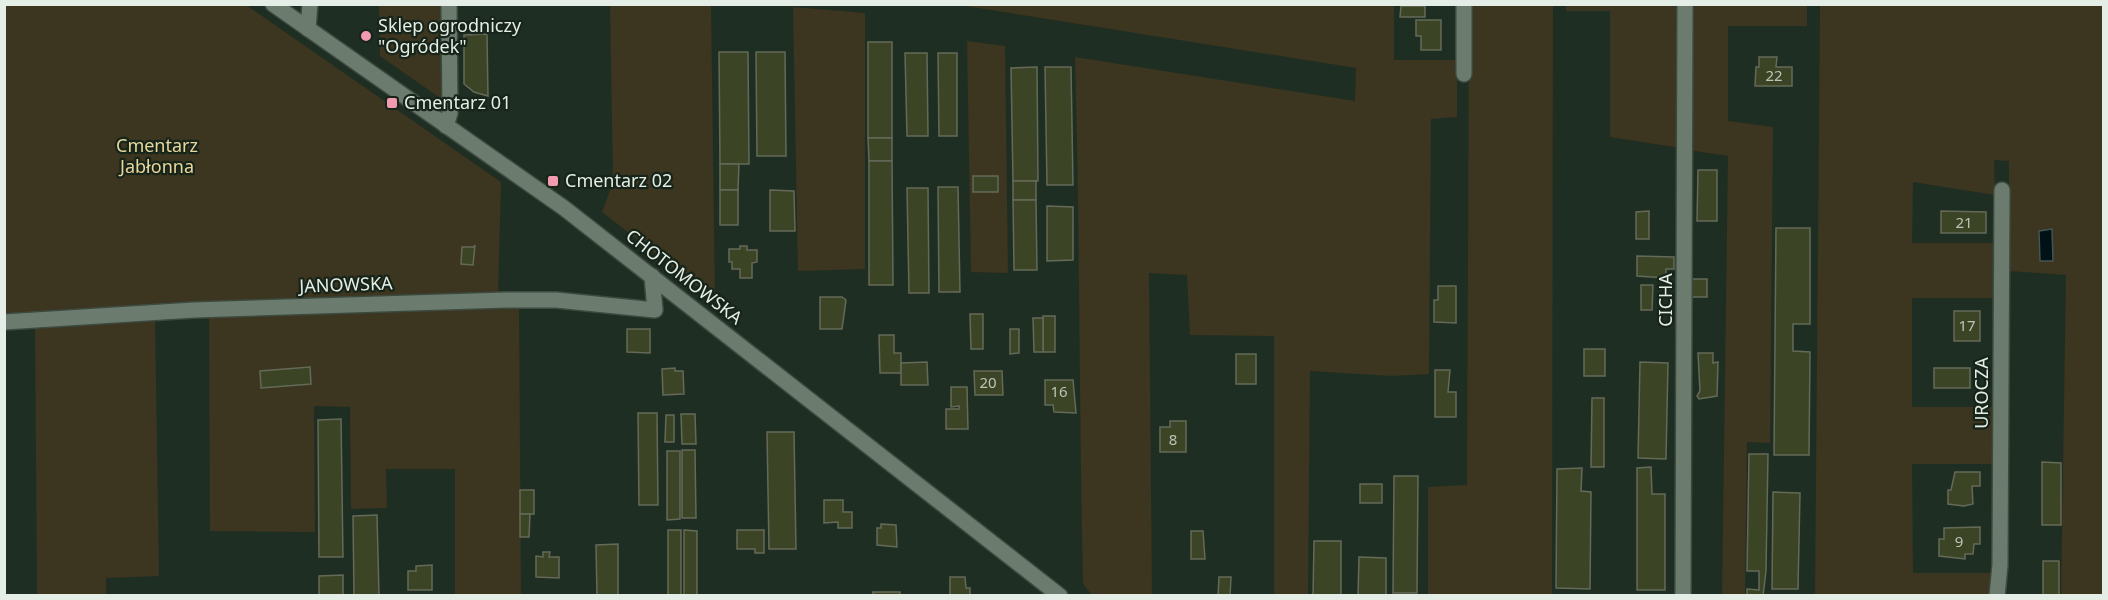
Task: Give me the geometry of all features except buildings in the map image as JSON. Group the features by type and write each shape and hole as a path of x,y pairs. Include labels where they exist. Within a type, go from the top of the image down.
{"street":[{"name":"CHOTOMOWSKA","path":"273,4 564,208 1060,596"},
{"path":"308,29 310,4"},
{"path":"446,126 450,114 449,4"},
{"path":"1464,4 1464,74"},
{"name":"CICHA","path":"1683,596 1685,4"},
{"name":"UROCZA","path":"1997,596 2001,565 2002,190"},
{"name":"JANOWSKA","path":"4,322 194,309 506,300 556,300 655,310 652,276"}],"green space":[{"name":"Cmentarz Jabłonna","path":"5,5 246,5 501,182 498,295 5,317"},
{"path":"379,5 442,5 443,100 380,56"},
{"path":"610,5 711,5 715,300 602,212 613,182"},
{"path":"959,5 1394,5 1394,60 1457,60 1457,117 1431,119 1429,374 1392,376 1310,371 1308,595 1274,595 1274,336 1190,335 1187,275 1149,273 1152,595 1092,595 1083,584 1075,57 1355,101 1356,68"},
{"path":"1469,5 1553,5 1552,595 1428,596 1428,487 1467,485"},
{"path":"1566,5 1681,5 1681,148 1610,137 1610,11 1566,11"},
{"path":"1693,5 1807,5 1807,26 1728,26 1728,121 1773,127 1770,443 1747,442 1745,595 1722,595 1728,156 1689,150"},
{"path":"1820,5 2103,5 2103,595 2061,595 2066,275 2009,271 2009,161 1994,160 1995,195 1913,182 1912,243 1994,243 1994,298 1912,298 1912,407 1994,407 1994,464 1912,464 1913,573 1993,573 1992,595 1815,596"},
{"path":"793,7 865,13 865,269 798,271"},
{"path":"967,41 1005,46 1008,273 971,272"},
{"path":"519,304 521,595 455,595 455,469 386,469 387,508 351,509 350,407 314,406 315,532 210,531 209,315"},
{"path":"155,318 159,576 106,578 106,595 37,595 35,329"}],"shaded area":[{"path":"2052,229 2053,261 2040,261 2039,231"}],"place":[{"name":"Sklep ogrodniczy \"Ogródek\"","path":"366,36"},
{"name":"Cmentarz 01","path":"392,103"},
{"name":"Cmentarz 02","path":"553,181"}]}
